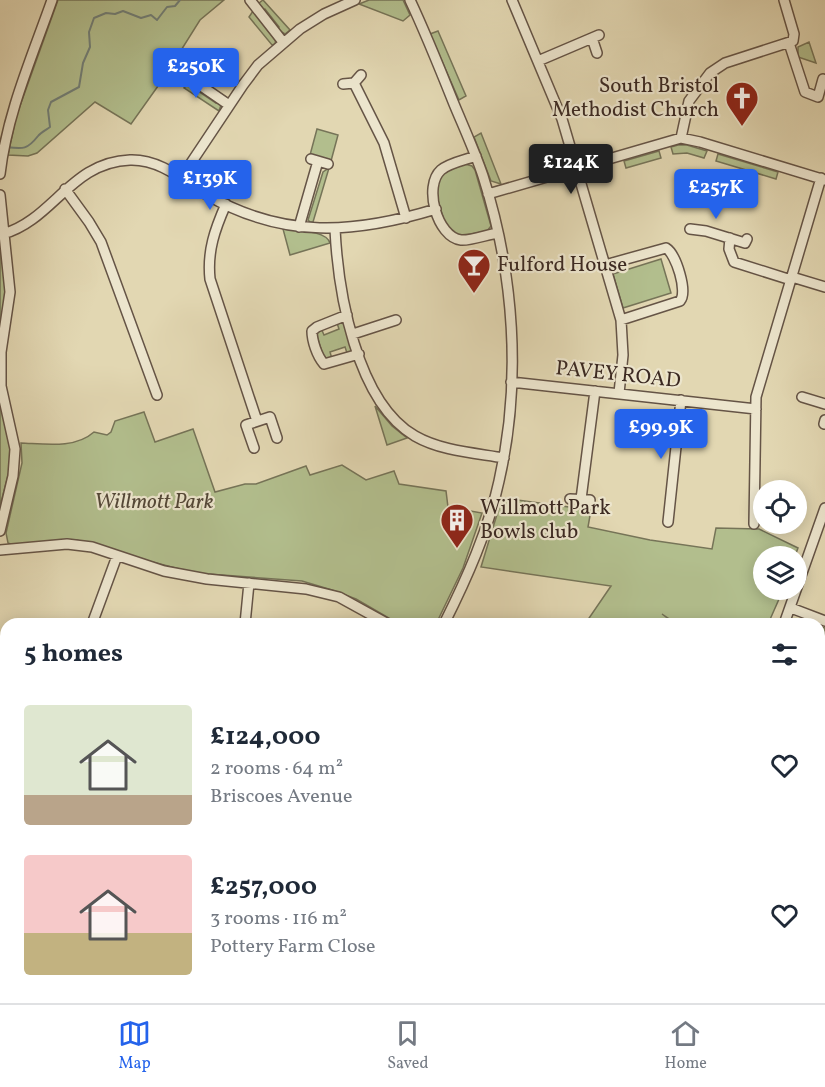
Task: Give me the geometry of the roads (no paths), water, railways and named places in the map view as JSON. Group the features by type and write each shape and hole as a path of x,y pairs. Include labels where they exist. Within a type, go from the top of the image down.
{"street":[{"path":"0,174 5,137 10,120 52,0"},
{"path":"249,0 284,42"},
{"path":"181,178 258,65 284,42 324,14 354,0"},
{"path":"410,0 476,156 498,232 510,310 512,381 504,458 497,490 482,536 464,583 447,618"},
{"path":"512,0 556,103 621,320 623,350 619,393"},
{"path":"681,138 689,101 710,73 725,63 789,43 794,39 784,0"},
{"path":"538,61 595,37 597,53"},
{"path":"789,43 805,92 818,96 823,79"},
{"path":"178,70 230,105"},
{"path":"343,84 354,83 361,75"},
{"path":"354,83 384,143 406,219"},
{"path":"488,194 681,138 823,179 759,387 756,409 755,480"},
{"path":"476,156 441,170 434,180 432,192 436,209 442,227 449,234 461,240 498,232"},
{"path":"3,234 17,230 28,223 84,174 111,162 129,160 162,166 226,204 260,218 299,227 335,229 370,226 406,219 436,209"},
{"path":"299,227 319,161"},
{"path":"65,189 101,243 157,396"},
{"path":"0,195 10,292 2,352 1,386 15,449 13,476 0,531"},
{"path":"226,204 212,240 209,257 210,279 214,297 257,422"},
{"path":"335,229 339,282 347,315 359,354 379,402 389,415 408,432 427,442 504,458"},
{"path":"690,230 706,231 745,243 747,239"},
{"path":"730,238 729,249 734,262 825,287"},
{"path":"605,265 666,248 673,256 683,289 683,298 680,301 621,320"},
{"path":"347,315 317,327 312,331 312,337 320,360 324,364 359,354"},
{"path":"353,334 396,320"},
{"name":"PAVEY ROAD","path":"512,381 756,409"},
{"path":"570,499 585,500 595,391"},
{"path":"802,397 825,404"},
{"path":"658,521 671,522 681,400"},
{"path":"254,448 246,425 270,417 278,438"},
{"path":"787,618 825,508"},
{"path":"0,550 67,544 92,547 164,571 207,579 306,589 339,597 377,618"},
{"path":"94,618 117,556"},
{"path":"246,618 249,583"},
{"path":"791,608 817,618"}],"waterway":[{"path":"6,147 21,148 31,144 50,127 48,110 51,102 79,87 83,63 90,47 89,32 94,18 106,13 115,14 123,11 141,18 151,15 157,20 167,7 175,6 180,0"}],"place":[{"name":"South Bristol Methodist Church","path":"742,127"},
{"name":"Fulford House","path":"474,294"},
{"name":"Willmott Park Bowls club","path":"457,549"}],"park label":[{"name":"Willmott Park","path":"154,502"}]}
